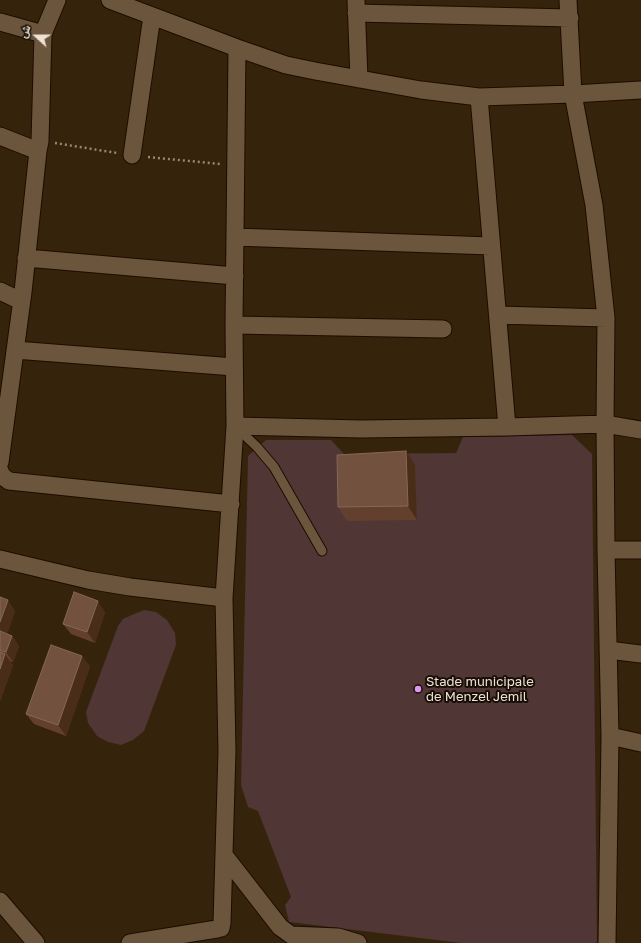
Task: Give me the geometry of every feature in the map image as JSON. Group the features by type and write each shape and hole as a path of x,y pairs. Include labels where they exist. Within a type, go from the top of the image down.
{"street":[{"path":"0,462 5,385 15,350 40,141 43,34 57,0"},
{"path":"110,0 286,65 421,90 479,97 641,90"},
{"path":"568,0 573,94 594,205 606,318 606,550 610,736 607,943"},
{"path":"358,79 356,6 570,18"},
{"path":"132,155 152,16"},
{"path":"0,22 43,34"},
{"path":"130,943 217,930 221,928 222,923 227,751 224,598 235,426 234,325 237,48"},
{"path":"479,97 507,427"},
{"path":"0,136 38,151"},
{"path":"235,238 491,246"},
{"path":"26,258 235,276"},
{"path":"0,291 21,301"},
{"path":"498,315 606,318"},
{"path":"234,325 443,329"},
{"path":"15,350 234,367"},
{"path":"235,426 361,429 605,424 641,430"},
{"path":"0,472 8,481 231,504"},
{"path":"606,550 641,550"},
{"path":"0,559 88,580 130,587 224,598"},
{"path":"608,650 641,654"},
{"path":"610,736 641,743"},
{"path":"224,855 280,927 291,935 338,937 358,943"},
{"path":"0,901 36,943"}],"lane":[{"path":"235,426 257,447 274,467 322,551"}],"shaded area":[{"name":"Stade municipale de Menzel Jemil","path":"572,435 592,454 597,942 461,943 289,922 285,905 291,897 258,811 248,807 241,785 248,456 266,440 331,440 344,454 456,453 463,437"},
{"path":"144,610 156,612 167,620 175,633 176,645 144,731 133,740 121,745 108,742 97,736 88,723 86,712 118,626 123,619"}],"building":[{"path":"406,451 408,506 338,507 337,455"},
{"path":"74,592 98,601 87,632 63,624"},
{"path":"0,597 8,600 0,622"},
{"path":"0,631 12,636 6,652 0,650"},
{"path":"51,645 82,656 58,725 26,714"},
{"path":"0,652 5,654 0,669"}],"place":[{"name":"Stade municipale de Menzel Jemil","path":"418,689"}]}
